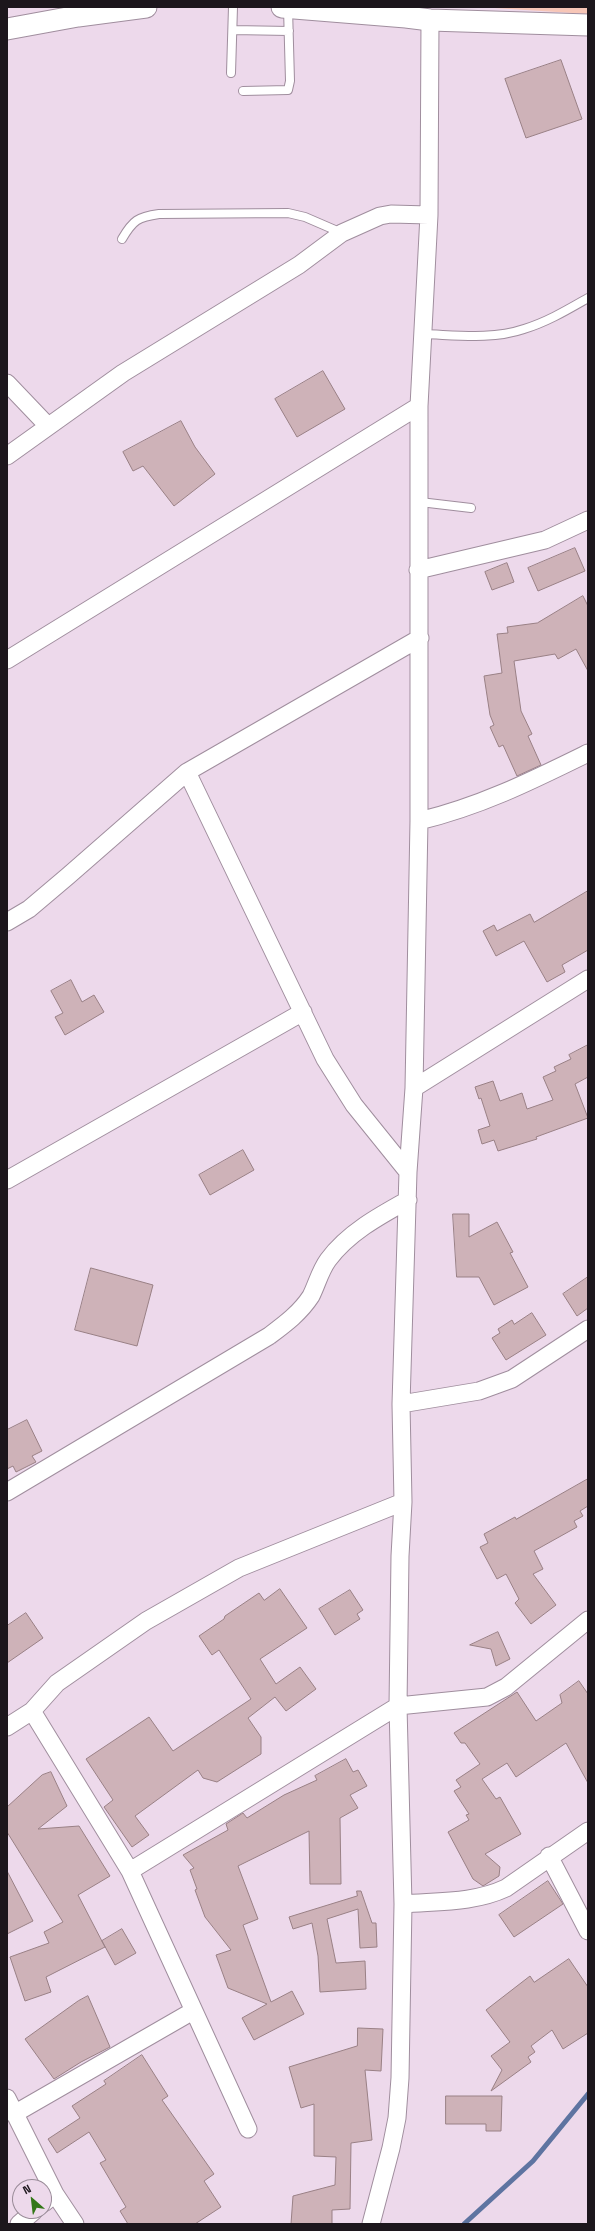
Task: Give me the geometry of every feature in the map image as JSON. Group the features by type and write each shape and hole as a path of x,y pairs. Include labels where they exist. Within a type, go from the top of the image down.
{"street":[{"path":"7,29 78,16 146,7"},
{"path":"282,7 406,12 430,20 588,25"},
{"path":"371,2224 391,2148 397,2118 400,2078 403,1904 398,1706 400,1556 403,1502 401,1404 408,1172 414,1088 419,821 419,406 429,215 430,20"},
{"path":"7,456 122,373 299,265 342,233 380,216 391,214 429,215"},
{"path":"7,383 48,426"},
{"path":"7,660 419,406"},
{"path":"418,570 545,540 588,520"},
{"path":"7,922 28,909 68,876 187,772 420,638"},
{"path":"419,821 460,811 511,790 588,753"},
{"path":"187,772 325,1059 354,1105 408,1172"},
{"path":"414,1088 588,979"},
{"path":"7,1180 303,1012"},
{"path":"7,1492 270,1336 295,1316 310,1296 328,1260 350,1237 373,1220 408,1200"},
{"path":"401,1404 479,1391 512,1379 588,1329"},
{"path":"7,1727 32,1710 57,1683 146,1621 239,1568 403,1502"},
{"path":"130,1871 398,1706 487,1697 506,1687 588,1620"},
{"path":"32,1710 130,1871 248,2130"},
{"path":"403,1904 478,1898 491,1894 506,1888 549,1856 588,1831"},
{"path":"549,1856 588,1931"},
{"path":"14,2114 193,2011"},
{"path":"7,2098 42,2179"},
{"path":"52,2200 75,2224"}],"lane":[{"path":"231,73 233,7"},
{"path":"243,91 288,90 290,81 288,7"},
{"path":"233,30 289,31"},
{"path":"122,239 130,225 135,220 144,216 159,214 288,213 305,217 342,233"},
{"path":"423,334 474,336 523,330 554,317 588,298"},
{"path":"420,502 472,508"}],"shaded area":[{"path":"479,7 588,7 588,14"}],"building":[{"path":"561,60 582,119 526,138 505,79"},
{"path":"323,371 345,409 297,437 275,399"},
{"path":"181,421 195,447 215,474 174,506 143,466 133,471 123,452"},
{"path":"575,548 585,571 538,591 528,568"},
{"path":"507,563 514,582 492,590 485,572"},
{"path":"583,596 588,606 588,671 576,649 558,659 555,654 514,661 521,711 532,734 528,736 541,765 517,776 503,745 499,747 490,727 494,725 490,715 484,676 502,673 497,634 508,633 507,627 537,623"},
{"path":"588,891 588,950 562,965 565,972 547,982 524,941 496,956 483,931 494,925 497,931 530,914 534,922"},
{"path":"71,980 82,1002 94,995 104,1012 65,1035 55,1017 63,1013 51,991"},
{"path":"588,1045 588,1077 575,1084 588,1118 536,1137 537,1139 498,1151 494,1140 482,1144 478,1130 490,1126 481,1098 479,1099 475,1087 493,1081 500,1101 522,1093 527,1109 553,1100 543,1077 556,1071 554,1067 571,1059 569,1055"},
{"path":"243,1150 254,1170 210,1195 199,1175"},
{"path":"453,1214 469,1214 469,1237 497,1222 513,1252 510,1253 528,1287 494,1305 479,1277 457,1277"},
{"path":"91,1268 153,1285 137,1346 75,1330"},
{"path":"588,1277 588,1308 577,1316 563,1294"},
{"path":"532,1313 546,1335 506,1360 492,1338 500,1333 498,1329 512,1320 514,1324"},
{"path":"27,1420 42,1451 32,1456 36,1462 16,1472 13,1466 7,1469 7,1430"},
{"path":"588,1479 588,1506 580,1511 583,1516 574,1521 577,1527 534,1551 543,1569 533,1574 556,1605 531,1624 515,1603 519,1599 506,1574 497,1579 480,1547 488,1543 484,1534 515,1517 516,1519"},
{"path":"280,1589 307,1628 260,1659 276,1684 300,1667 316,1689 286,1711 275,1697 248,1718 261,1737 261,1754 217,1782 203,1778 198,1770 135,1816 149,1835 132,1847 104,1807 113,1800 86,1759 149,1717 173,1751 251,1699 219,1650 212,1655 199,1636 259,1593 264,1600"},
{"path":"350,1590 363,1610 357,1614 360,1619 335,1635 319,1609"},
{"path":"26,1613 43,1638 7,1663 7,1626"},
{"path":"498,1632 510,1659 496,1666 491,1649 470,1645"},
{"path":"579,1681 588,1694 588,1783 566,1743 516,1777 507,1763 482,1779 496,1799 500,1797 521,1834 485,1854 500,1867 499,1876 483,1886 473,1879 448,1832 469,1820 466,1815 469,1814 454,1791 461,1787 456,1780 480,1764 465,1743 461,1743 454,1733 517,1692 536,1721 562,1703 560,1695"},
{"path":"346,1759 353,1772 358,1770 367,1786 350,1795 358,1808 340,1818 341,1884 310,1884 309,1831 238,1866 258,1919 243,1925 271,2002 292,1991 304,2014 254,2040 242,2018 267,2004 228,1988 216,1955 231,1950 205,1917 195,1890 197,1889 190,1870 194,1868 183,1855 228,1830 226,1824 243,1813 247,1818 284,1795 317,1780 315,1776"},
{"path":"51,1772 67,1806 38,1829 79,1826 110,1876 78,1895 105,1947 46,1977 51,1992 25,2001 10,1957 49,1943 44,1932 63,1922 7,1832 7,1807 42,1775"},
{"path":"7,1871 33,1921 7,1934"},
{"path":"548,1881 563,1904 514,1937 499,1915"},
{"path":"357,1891 361,1891 372,1923 376,1923 377,1947 360,1948 358,1909 327,1919 336,1963 365,1961 366,1989 320,1992 318,1956 312,1923 293,1929 289,1917 357,1896"},
{"path":"122,1929 136,1953 115,1965 102,1941"},
{"path":"569,1959 588,1987 588,2033 563,2049 552,2030 531,2046 535,2052 528,2057 531,2062 491,2091 502,2070 491,2056 510,2042 486,2010 530,1976 534,1982"},
{"path":"88,1996 110,2047 81,2062 54,2079 25,2039 78,2001"},
{"path":"358,2028 383,2029 381,2071 365,2070 372,2140 351,2143 350,2209 332,2210 332,2224 291,2224 293,2196 335,2185 336,2157 314,2156 314,2104 301,2108 289,2067 357,2046"},
{"path":"142,2055 168,2096 162,2100 214,2174 204,2181 221,2207 195,2224 128,2224 120,2211 126,2207 100,2163 106,2160 89,2132 57,2153 48,2139 80,2118 72,2106 106,2084 104,2081"},
{"path":"446,2096 502,2096 501,2131 486,2131 486,2124 446,2124"}],"waterway":[{"path":"464,2224 533,2161 588,2094"}]}
